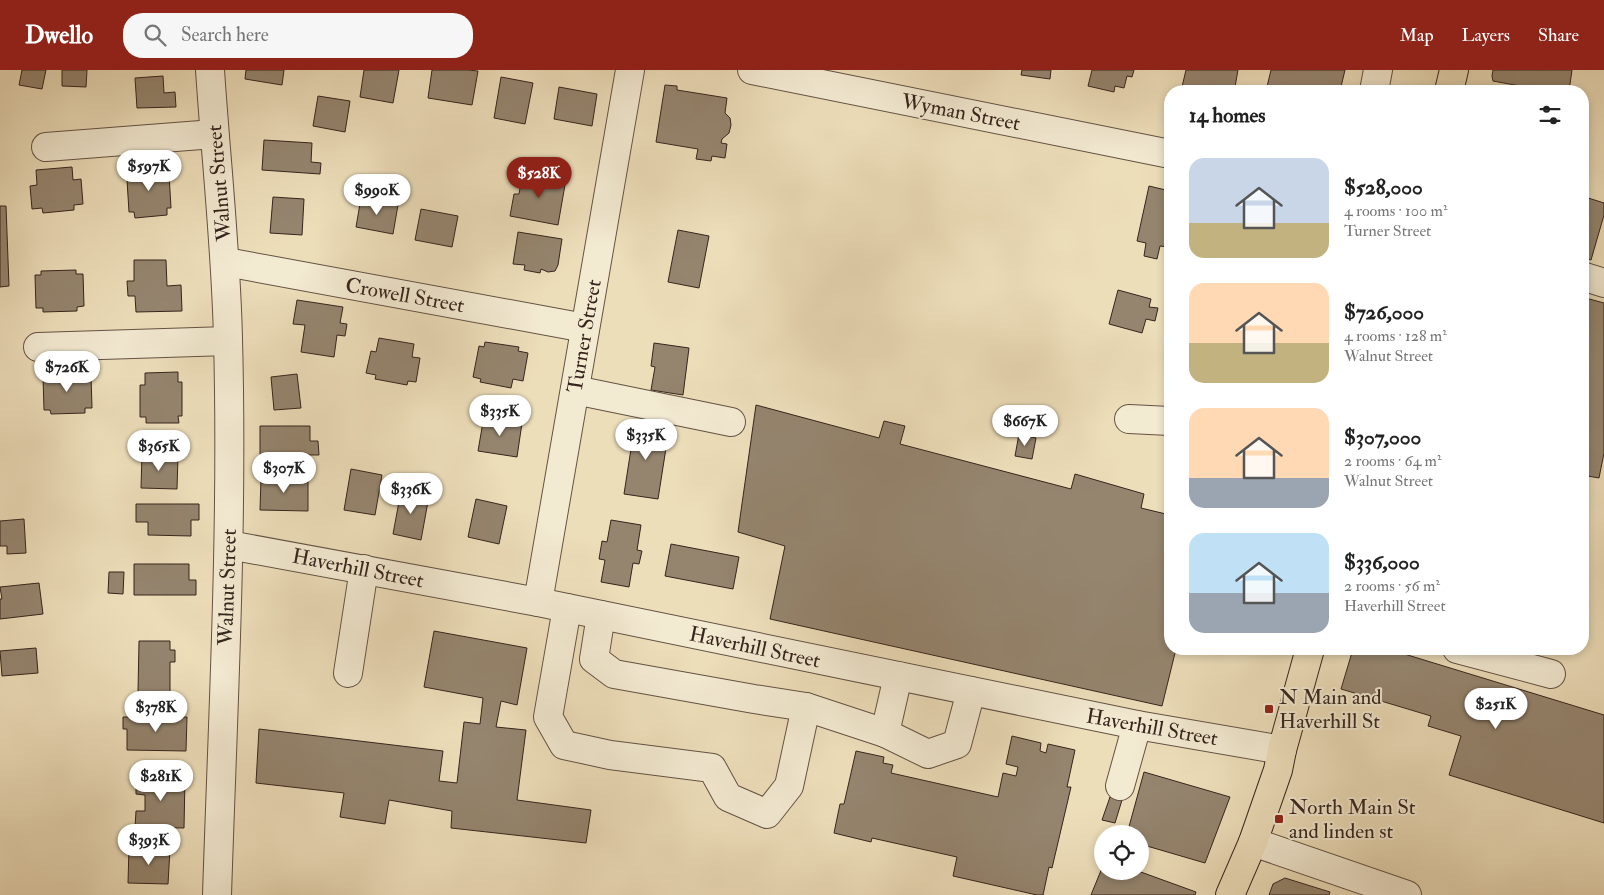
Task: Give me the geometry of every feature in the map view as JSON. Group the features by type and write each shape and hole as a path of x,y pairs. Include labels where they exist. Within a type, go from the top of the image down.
{"main road":[{"path":"1450,85 1454,70"},
{"path":"1230,895 1253,842 1278,770 1308,655"}],"street":[{"name":"Walnut Street","path":"210,70 226,262 228,341 229,544 217,895"},
{"name":"Turner Street","path":"538,602 630,70"},
{"name":"Wyman Street","path":"752,70 1164,153"},
{"path":"1375,85 1378,70"},
{"path":"46,147 214,134"},
{"name":"Crowell Street","path":"226,262 585,328"},
{"path":"1589,278 1604,283"},
{"path":"38,347 228,341"},
{"path":"575,390 731,422"},
{"path":"1129,419 1164,421"},
{"name":"Haverhill Street","path":"229,544 538,602 1137,725 1282,750"},
{"path":"348,673 364,570"},
{"path":"567,608 548,716 564,745 610,755 712,768 728,797 767,814 789,786 806,707"},
{"path":"601,615 594,659 614,674 806,707 884,733 928,754 957,744 971,691"},
{"path":"1480,655 1551,674"},
{"path":"884,733 898,676"},
{"path":"1120,786 1137,725"},
{"path":"1253,842 1407,895"}],"building":[{"path":"22,70 46,70 42,89 19,85"},
{"path":"62,70 87,70 86,87 62,86"},
{"path":"246,70 284,70 282,85 245,79"},
{"path":"364,70 399,70 393,103 360,97"},
{"path":"432,70 478,71 472,105 428,98"},
{"path":"1022,70 1051,70 1050,79 1021,75"},
{"path":"1092,70 1134,70 1132,77 1127,76 1124,88 1115,86 1114,92 1088,86"},
{"path":"1186,70 1238,70 1235,85 1182,85"},
{"path":"1271,70 1345,70 1341,85 1267,85"},
{"path":"1493,70 1572,70 1570,85 1515,85 1493,81"},
{"path":"163,76 164,93 175,92 176,107 137,108 135,78"},
{"path":"501,77 533,83 525,124 494,118"},
{"path":"665,85 677,86 677,90 727,98 725,113 730,118 731,125 729,133 722,139 721,143 727,144 725,158 712,156 711,161 696,159 698,149 656,142"},
{"path":"559,87 597,94 592,126 554,119"},
{"path":"318,96 350,101 345,132 313,126"},
{"path":"264,140 312,143 311,162 321,163 320,174 262,170"},
{"path":"164,165 165,175 169,174 171,208 167,208 167,215 135,218 134,212 129,212 127,180 132,179 131,167"},
{"path":"72,167 73,180 81,179 83,204 74,205 74,210 43,213 42,208 32,209 30,186 37,185 36,170"},
{"path":"523,172 566,179 558,225 510,216 514,194 519,194"},
{"path":"1149,186 1164,190 1164,246 1160,246 1157,259 1144,256 1146,243 1137,241"},
{"path":"273,197 304,199 302,235 270,233"},
{"path":"361,198 398,205 393,234 356,227"},
{"path":"1589,198 1604,203 1604,215 1591,260 1589,259"},
{"path":"0,206 6,206 9,286 0,287"},
{"path":"421,209 458,216 452,247 415,240"},
{"path":"678,230 709,236 699,288 668,282"},
{"path":"518,232 562,239 558,265 555,271 548,272 541,269 540,273 524,270 525,265 513,264"},
{"path":"134,260 166,260 167,286 181,285 182,311 136,312 135,296 128,296 127,281 134,281"},
{"path":"76,270 76,274 83,274 84,306 77,307 77,311 43,312 43,308 36,308 35,275 41,275 41,271"},
{"path":"1118,290 1151,299 1149,307 1158,308 1155,321 1146,319 1142,333 1109,324"},
{"path":"1589,299 1604,303 1604,453 1599,478 1589,476"},
{"path":"297,300 343,307 340,323 347,324 345,336 337,335 334,357 301,352 305,325 293,324"},
{"path":"379,338 414,344 412,357 420,358 416,382 408,381 407,385 375,379 376,375 366,373 371,351 376,352"},
{"path":"485,342 519,347 518,351 528,353 523,381 513,379 511,388 480,382 481,379 473,377 479,346 484,347"},
{"path":"654,343 689,348 683,395 651,390 655,367 651,366"},
{"path":"84,371 84,376 91,376 92,408 85,408 85,413 51,414 50,410 44,410 43,377 49,377 49,372"},
{"path":"178,372 178,382 182,382 182,416 178,416 179,423 146,423 146,417 140,417 140,385 145,385 145,373"},
{"path":"297,374 301,408 274,410 271,377"},
{"path":"756,405 879,438 884,421 905,426 900,444 1071,489 1075,474 1144,494 1141,508 1164,514 1164,655 1175,655 1162,706 770,619 785,546 738,532"},
{"path":"484,416 522,423 517,457 478,451"},
{"path":"635,423 669,429 658,499 624,494"},
{"path":"260,426 310,426 310,441 318,441 319,455 260,455"},
{"path":"1019,434 1036,438 1032,459 1015,456"},
{"path":"142,454 178,456 177,489 141,488"},
{"path":"351,469 382,475 375,515 344,510"},
{"path":"261,478 308,478 308,511 260,510"},
{"path":"401,491 429,496 421,540 393,534"},
{"path":"476,499 507,506 499,544 468,537"},
{"path":"136,504 199,504 199,520 191,520 191,536 148,535 148,522 136,522"},
{"path":"24,519 26,553 7,554 7,546 0,546 0,521"},
{"path":"611,520 641,525 637,550 642,551 639,564 633,563 629,587 601,582 605,560 599,559 602,541 607,542"},
{"path":"671,544 739,557 733,589 665,576"},
{"path":"134,564 189,564 189,580 196,580 196,595 134,595"},
{"path":"109,572 124,572 123,594 108,593"},
{"path":"39,583 43,614 0,619 0,599 2,599 0,587"},
{"path":"434,631 527,648 517,705 501,701 496,727 526,730 517,800 591,810 586,843 451,828 452,811 389,800 385,824 340,817 344,793 256,783 259,729 443,751 439,781 457,783 464,722 480,724 483,698 424,687"},
{"path":"139,641 170,641 170,650 175,650 175,662 170,662 170,692 138,692"},
{"path":"36,648 38,673 2,676 0,651"},
{"path":"1351,655 1408,655 1604,715 1604,823 1449,775 1461,736 1428,726 1431,716 1341,689"},
{"path":"123,717 187,717 186,751 127,750 127,729 123,729"},
{"path":"1012,736 1041,743 1040,751 1046,753 1048,744 1075,750 1067,787 1071,787 1052,868 1049,867 1043,895 953,876 957,857 872,838 871,842 834,833 840,804 844,804 856,751 884,757 883,763 893,765 891,773 998,797 1003,773 1016,776 1018,767 1006,764"},
{"path":"1144,772 1230,797 1205,863 1149,847 1149,825 1129,825"},
{"path":"136,777 185,778 184,828 135,827 136,811 145,811 145,795 136,794"},
{"path":"1110,797 1122,800 1115,823 1102,820"},
{"path":"129,847 170,849 168,884 128,883"},
{"path":"1149,875 1196,892 1195,895 1091,895 1097,880 1149,880"},
{"path":"1285,878 1330,892 1329,895 1269,895 1273,884"}],"place":[{"name":"N Main and Haverhill St","path":"1269,709"},
{"name":"North Main St and linden st","path":"1279,819"}]}
